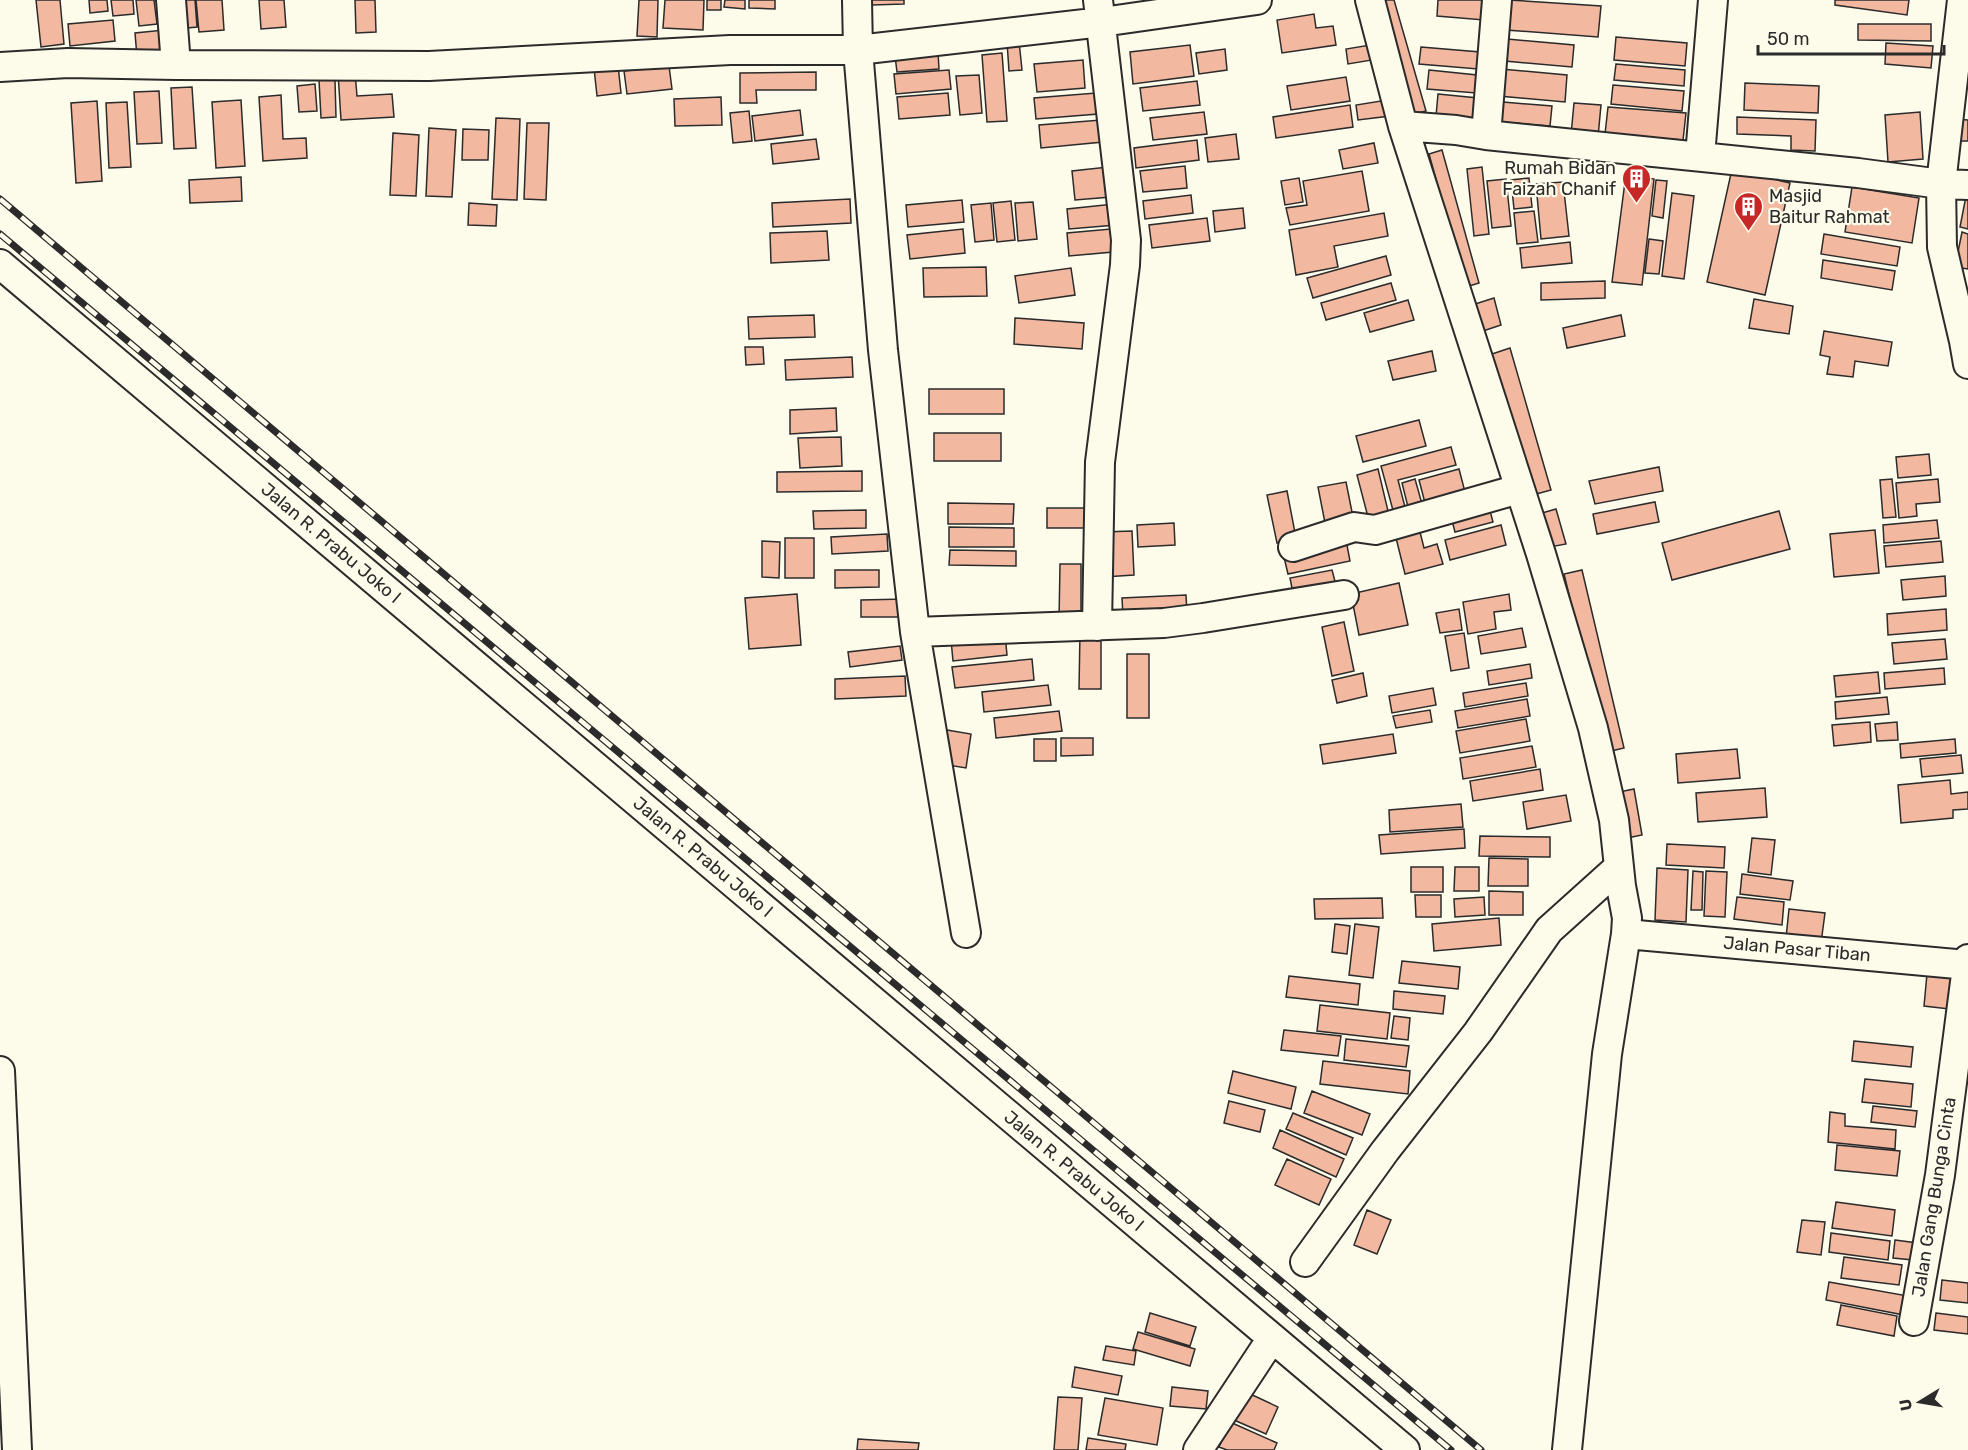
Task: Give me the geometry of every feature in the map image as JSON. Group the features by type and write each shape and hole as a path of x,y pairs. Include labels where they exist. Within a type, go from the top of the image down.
{"street":[{"path":"171,0 176,65"},
{"path":"856,0 858,50 883,350 915,632 966,933"},
{"path":"0,67 68,63 429,66 730,50 858,50 1100,11 1257,0"},
{"path":"1370,0 1412,127 1519,489 1593,728 1614,820 1627,926 1607,1054 1567,1450"},
{"path":"1486,135 1497,0"},
{"path":"1700,156 1713,0"},
{"path":"1962,0 1955,185 1942,247 1968,364"},
{"path":"1097,626 1100,462 1125,265 1126,240 1100,11"},
{"path":"1412,127 1955,185"},
{"name":"Jalan R. Prabu Joko I","path":"0,264 1406,1450"},
{"path":"1293,547 1354,527 1375,530 1519,489"},
{"path":"915,632 1164,623 1344,595"},
{"path":"1305,1262 1384,1151 1478,1032 1549,930 1620,876"},
{"name":"Jalan Pasar Tiban","path":"1627,926 1968,965"},
{"name":"Jalan Gang Bunga Cinta","path":"1914,1321 1940,1175 1968,959"},
{"path":"0,1071 16,1450"},
{"path":"1197,1450 1272,1338"}],"building":[{"path":"36,0 60,0 64,44 41,47"},
{"path":"89,0 107,0 108,11 90,13"},
{"path":"111,0 133,0 134,14 113,16"},
{"path":"136,0 154,0 157,24 139,26"},
{"path":"176,0 195,0 197,27 178,29"},
{"path":"196,0 222,0 224,30 199,32"},
{"path":"259,0 284,0 286,27 261,29"},
{"path":"355,0 375,0 376,32 356,33"},
{"path":"639,0 658,0 657,37 637,36"},
{"path":"665,0 704,0 703,30 663,28"},
{"path":"707,0 721,0 721,10 707,10"},
{"path":"725,0 745,0 745,9 724,7"},
{"path":"749,0 775,0 775,9 749,8"},
{"path":"872,0 904,0 904,4 872,5"},
{"path":"1376,0 1394,0 1426,111 1410,115"},
{"path":"1438,0 1486,0 1484,20 1437,16"},
{"path":"1509,0 1601,6 1598,37 1506,30"},
{"path":"1835,0 1909,0 1907,15 1835,5"},
{"path":"1314,14 1316,28 1333,26 1336,45 1282,53 1277,20"},
{"path":"113,20 115,41 70,46 68,24"},
{"path":"1858,24 1931,24 1931,41 1858,40"},
{"path":"164,30 166,54 137,57 135,33"},
{"path":"1616,37 1687,43 1685,66 1614,60"},
{"path":"1507,39 1574,45 1572,67 1505,61"},
{"path":"1019,41 1022,70 1009,71 1007,42"},
{"path":"1886,43 1933,46 1931,68 1885,64"},
{"path":"1190,45 1194,76 1133,84 1130,52"},
{"path":"1370,45 1372,60 1348,64 1346,49"},
{"path":"1421,47 1480,52 1478,69 1419,64"},
{"path":"1225,49 1227,70 1199,74 1196,53"},
{"path":"938,52 939,69 897,72 895,56"},
{"path":"1002,53 1007,121 987,122 982,55"},
{"path":"1083,60 1085,88 1037,92 1034,64"},
{"path":"1616,64 1685,70 1684,86 1614,80"},
{"path":"618,65 621,93 597,96 594,68"},
{"path":"669,66 672,89 627,94 624,71"},
{"path":"1501,69 1567,75 1565,102 1499,96"},
{"path":"949,70 951,89 896,94 894,74"},
{"path":"1429,70 1477,75 1476,93 1427,89"},
{"path":"355,72 357,96 392,94 394,117 341,120 338,73"},
{"path":"816,72 816,90 756,90 757,103 740,103 740,73"},
{"path":"979,75 982,113 960,115 956,76"},
{"path":"1346,77 1350,101 1291,110 1287,86"},
{"path":"319,80 335,80 336,117 321,118"},
{"path":"1197,81 1200,105 1143,111 1140,88"},
{"path":"1745,83 1819,86 1818,113 1744,110"},
{"path":"315,84 317,111 299,112 297,86"},
{"path":"1613,85 1684,91 1682,111 1611,104"},
{"path":"192,87 196,148 174,149 171,88"},
{"path":"159,91 162,143 137,144 134,92"},
{"path":"948,93 950,115 899,119 897,97"},
{"path":"1096,93 1098,114 1036,119 1034,98"},
{"path":"1438,94 1478,98 1476,119 1436,116"},
{"path":"281,95 283,139 306,138 307,158 263,161 259,97"},
{"path":"721,97 722,125 675,126 674,99"},
{"path":"241,100 245,166 216,168 212,102"},
{"path":"1387,100 1390,116 1358,120 1356,105"},
{"path":"97,101 102,181 76,183 71,103"},
{"path":"127,102 131,167 109,168 106,103"},
{"path":"1503,102 1552,106 1550,126 1501,122"},
{"path":"1574,103 1601,105 1598,137 1571,135"},
{"path":"1350,105 1353,127 1276,138 1273,117"},
{"path":"1608,107 1686,113 1683,140 1605,134"},
{"path":"800,110 803,135 755,141 752,116"},
{"path":"749,111 752,141 733,143 730,113"},
{"path":"1204,112 1207,134 1153,140 1150,118"},
{"path":"1920,112 1923,159 1888,162 1885,115"},
{"path":"1737,117 1816,120 1815,151 1791,150 1791,136 1737,134"},
{"path":"496,118 520,119 517,200 492,199"},
{"path":"1957,119 1968,120 1968,141 1956,141"},
{"path":"1101,120 1103,142 1041,148 1039,125"},
{"path":"527,123 549,123 546,200 524,199"},
{"path":"429,128 456,130 452,197 426,196"},
{"path":"463,129 489,130 488,160 462,160"},
{"path":"393,133 419,135 416,196 390,195"},
{"path":"1236,134 1239,159 1208,162 1205,138"},
{"path":"816,139 819,159 773,164 771,144"},
{"path":"1197,140 1199,160 1136,168 1134,148"},
{"path":"1374,143 1378,163 1343,169 1339,150"},
{"path":"1442,150 1479,283 1466,287 1429,154"},
{"path":"1185,166 1187,188 1143,192 1140,171"},
{"path":"1108,167 1111,197 1075,200 1072,171"},
{"path":"1482,167 1489,234 1474,236 1467,169"},
{"name":"Masjid Baitur Rahmat","path":"1732,169 1790,183 1765,295 1707,282"},
{"path":"1362,171 1369,211 1290,225 1286,208 1307,205 1303,181"},
{"name":"Rumah Bidan Faizah Chanif","path":"1626,174 1654,179 1642,285 1612,282"},
{"path":"241,177 242,201 190,203 189,180"},
{"path":"1299,178 1303,202 1285,205 1281,181"},
{"path":"1529,178 1532,207 1514,209 1511,180"},
{"path":"1506,179 1511,226 1492,228 1487,181"},
{"path":"1656,180 1667,181 1663,218 1652,216"},
{"path":"1563,182 1569,236 1541,239 1536,184"},
{"path":"1852,187 1919,198 1912,243 1845,232"},
{"path":"1968,191 1968,229 1960,227"},
{"path":"1672,193 1694,196 1684,279 1662,276"},
{"path":"1191,195 1193,213 1145,219 1143,201"},
{"path":"850,199 851,223 773,227 772,203"},
{"path":"962,200 964,222 908,227 906,205"},
{"path":"1011,201 1015,240 997,242 993,203"},
{"path":"1033,202 1037,239 1018,241 1015,203"},
{"path":"469,203 497,205 496,226 468,225"},
{"path":"991,203 994,240 975,242 971,205"},
{"path":"1114,204 1116,225 1069,229 1067,209"},
{"path":"1243,208 1245,228 1215,232 1213,211"},
{"path":"1534,211 1538,242 1517,244 1514,213"},
{"path":"1384,213 1388,236 1334,246 1338,267 1296,275 1289,230"},
{"path":"1207,218 1210,241 1152,248 1149,225"},
{"path":"963,229 965,253 910,259 907,235"},
{"path":"1111,229 1113,252 1069,256 1067,233"},
{"path":"827,231 829,260 771,263 770,233"},
{"path":"1962,232 1968,234 1968,269 1955,267"},
{"path":"1824,234 1900,247 1897,266 1821,254"},
{"path":"1649,239 1663,241 1659,274 1645,273"},
{"path":"1570,242 1572,263 1522,268 1520,248"},
{"path":"1386,256 1391,275 1313,298 1307,278"},
{"path":"1823,260 1895,271 1892,290 1821,278"},
{"path":"986,267 987,296 924,297 923,268"},
{"path":"1071,268 1075,295 1019,303 1015,276"},
{"path":"1605,281 1605,298 1541,300 1541,283"},
{"path":"1391,283 1396,300 1326,320 1321,303"},
{"path":"1494,298 1501,325 1480,332 1472,305"},
{"path":"1754,299 1793,306 1789,334 1749,328"},
{"path":"1408,300 1414,320 1370,332 1364,313"},
{"path":"814,315 815,337 749,339 748,317"},
{"path":"1621,315 1625,336 1567,348 1563,328"},
{"path":"1015,318 1084,323 1082,349 1014,344"},
{"path":"1824,331 1892,342 1888,366 1855,361 1853,377 1827,374 1830,357 1820,355"},
{"path":"745,347 763,347 764,364 746,365"},
{"path":"1510,348 1551,490 1529,496 1489,355"},
{"path":"1432,351 1436,371 1393,380 1388,361"},
{"path":"852,357 853,377 786,380 785,360"},
{"path":"929,389 1004,389 1004,414 929,414"},
{"path":"836,408 837,431 790,434 790,410"},
{"path":"1419,420 1426,446 1363,462 1356,436"},
{"path":"934,433 1001,433 1001,461 934,461"},
{"path":"841,437 842,466 800,468 798,438"},
{"path":"1451,447 1456,465 1398,480 1406,511 1394,514 1381,466"},
{"path":"1929,454 1931,475 1898,478 1896,457"},
{"path":"1659,467 1663,491 1595,504 1589,481"},
{"path":"1378,469 1388,511 1368,517 1357,475"},
{"path":"1459,469 1465,492 1425,503 1419,480"},
{"path":"862,471 862,491 777,492 777,472"},
{"path":"1415,479 1424,511 1410,515 1402,483"},
{"path":"1892,479 1896,517 1883,518 1880,480"},
{"path":"1938,479 1940,502 1916,504 1917,516 1899,518 1896,483"},
{"path":"1346,482 1354,522 1326,528 1318,487"},
{"path":"1287,491 1296,538 1277,543 1267,495"},
{"path":"1655,502 1659,522 1597,534 1593,514"},
{"path":"948,503 1014,504 1013,524 948,524"},
{"path":"1488,503 1493,522 1455,532 1450,513"},
{"path":"1047,508 1091,508 1091,528 1047,528"},
{"path":"1556,509 1566,544 1550,547 1542,513"},
{"path":"866,510 866,528 814,529 813,511"},
{"path":"1779,511 1790,549 1672,580 1662,543"},
{"path":"1937,520 1939,538 1884,543 1883,525"},
{"path":"1174,523 1175,545 1138,547 1137,525"},
{"path":"1501,525 1506,545 1450,560 1445,540"},
{"path":"949,527 1014,528 1014,547 949,547"},
{"path":"1875,530 1879,573 1834,577 1830,534"},
{"path":"1132,531 1134,575 1104,577 1102,532"},
{"path":"1420,532 1424,548 1437,544 1443,564 1405,574 1396,538"},
{"path":"887,534 888,551 832,554 831,537"},
{"path":"785,538 814,538 814,578 785,578"},
{"path":"1346,540 1350,561 1288,574 1283,553"},
{"path":"762,541 780,542 779,578 762,577"},
{"path":"1941,541 1943,562 1886,567 1884,546"},
{"path":"950,550 1016,551 1016,566 949,565"},
{"path":"1060,564 1081,564 1081,621 1059,621"},
{"path":"835,570 879,570 879,587 835,588"},
{"path":"1332,570 1337,589 1294,598 1290,578"},
{"path":"1582,570 1624,748 1607,752 1564,574"},
{"path":"1945,576 1946,596 1903,600 1901,580"},
{"path":"1399,583 1408,625 1359,635 1351,594"},
{"path":"797,594 801,645 749,649 745,598"},
{"path":"1509,594 1511,610 1494,612 1496,629 1468,634 1463,602"},
{"path":"1186,595 1187,613 1123,617 1122,598"},
{"path":"905,599 905,617 861,617 861,600"},
{"path":"1459,609 1462,630 1440,633 1436,613"},
{"path":"1946,609 1947,630 1888,635 1887,614"},
{"path":"1344,622 1354,671 1332,676 1322,627"},
{"path":"1522,628 1526,647 1481,654 1478,636"},
{"path":"1080,632 1101,632 1101,689 1079,689"},
{"path":"1464,633 1469,668 1451,671 1445,636"},
{"path":"1005,634 1007,655 953,661 951,640"},
{"path":"1945,639 1947,659 1894,664 1892,643"},
{"path":"900,646 902,660 850,667 848,652"},
{"path":"1127,654 1149,654 1149,718 1127,718"},
{"path":"1032,659 1034,680 955,688 952,667"},
{"path":"1530,664 1532,678 1489,685 1487,671"},
{"path":"1944,668 1945,684 1885,689 1884,673"},
{"path":"1878,672 1880,693 1836,697 1834,676"},
{"path":"1363,673 1367,696 1337,703 1332,680"},
{"path":"905,676 906,696 835,699 835,679"},
{"path":"1526,683 1528,696 1465,707 1463,693"},
{"path":"1048,685 1051,705 984,712 982,692"},
{"path":"1433,688 1436,705 1392,713 1389,696"},
{"path":"1887,697 1889,714 1836,719 1835,702"},
{"path":"1527,699 1530,716 1458,728 1455,711"},
{"path":"1430,710 1432,722 1396,728 1393,716"},
{"path":"1059,711 1062,731 996,738 994,718"},
{"path":"1526,719 1530,741 1460,753 1456,731"},
{"path":"1870,722 1871,742 1834,746 1832,725"},
{"path":"1897,722 1898,740 1877,741 1875,724"},
{"path":"947,730 971,734 966,768 941,764"},
{"path":"1393,734 1396,753 1323,764 1320,745"},
{"path":"1061,738 1093,738 1093,755 1061,756"},
{"path":"1034,739 1056,739 1056,761 1034,761"},
{"path":"1955,739 1956,753 1901,758 1900,744"},
{"path":"1532,746 1536,767 1463,779 1460,758"},
{"path":"1737,749 1740,778 1678,783 1676,754"},
{"path":"1961,755 1963,773 1922,777 1920,759"},
{"path":"1540,769 1543,790 1473,801 1470,781"},
{"path":"1950,780 1951,794 1968,792 1968,809 1953,810 1953,818 1901,823 1898,785"},
{"path":"1765,788 1767,817 1698,822 1696,793"},
{"path":"1634,789 1642,835 1627,838 1619,792"},
{"path":"1566,795 1571,821 1527,829 1523,802"},
{"path":"1461,804 1463,827 1390,832 1389,810"},
{"path":"1464,829 1465,848 1381,854 1379,835"},
{"path":"1480,836 1550,837 1550,857 1479,856"},
{"path":"1752,838 1775,840 1771,875 1748,872"},
{"path":"1667,844 1725,847 1724,868 1666,865"},
{"path":"1489,858 1528,859 1528,886 1488,886"},
{"path":"1411,867 1443,867 1443,892 1411,892"},
{"path":"1455,867 1479,867 1479,891 1454,891"},
{"path":"1657,868 1688,870 1686,922 1655,920"},
{"path":"1693,871 1703,872 1702,910 1691,910"},
{"path":"1706,871 1727,872 1725,917 1704,916"},
{"path":"1742,874 1793,881 1790,900 1740,894"},
{"path":"1489,891 1523,892 1523,915 1489,915"},
{"path":"1415,895 1441,895 1441,917 1416,917"},
{"path":"1484,897 1485,915 1455,917 1454,899"},
{"path":"1737,897 1784,902 1782,925 1734,919"},
{"path":"1382,898 1383,918 1315,919 1314,899"},
{"path":"1789,909 1825,913 1821,943 1786,938"},
{"path":"1499,918 1501,945 1434,951 1432,924"},
{"path":"1335,924 1350,926 1347,954 1332,952"},
{"path":"1355,924 1379,927 1373,978 1349,975"},
{"path":"1402,961 1460,967 1458,989 1399,983"},
{"path":"1927,974 1961,978 1958,1010 1924,1006"},
{"path":"1289,976 1360,984 1358,1005 1286,997"},
{"path":"1394,991 1445,996 1443,1014 1393,1009"},
{"path":"1320,1005 1390,1013 1387,1039 1317,1031"},
{"path":"1394,1016 1410,1018 1408,1040 1391,1038"},
{"path":"1284,1030 1341,1036 1338,1056 1281,1050"},
{"path":"1346,1039 1409,1046 1406,1067 1344,1060"},
{"path":"1854,1041 1913,1047 1911,1067 1852,1061"},
{"path":"1323,1061 1410,1071 1408,1094 1320,1084"},
{"path":"1233,1071 1296,1087 1291,1109 1228,1093"},
{"path":"1865,1079 1913,1084 1911,1107 1862,1102"},
{"path":"1312,1091 1370,1114 1362,1135 1304,1113"},
{"path":"1229,1101 1265,1110 1260,1132 1224,1123"},
{"path":"1873,1106 1917,1111 1915,1127 1871,1122"},
{"path":"1830,1112 1845,1114 1845,1126 1896,1130 1895,1149 1828,1142"},
{"path":"1293,1113 1353,1138 1346,1155 1286,1129"},
{"path":"1280,1130 1344,1159 1336,1177 1273,1148"},
{"path":"1837,1145 1900,1151 1897,1176 1835,1170"},
{"path":"1287,1159 1331,1179 1319,1205 1275,1185"},
{"path":"1836,1202 1895,1210 1892,1236 1832,1228"},
{"path":"1367,1210 1391,1220 1377,1254 1354,1245"},
{"path":"1802,1220 1825,1222 1821,1255 1797,1252"},
{"path":"1831,1233 1890,1241 1888,1260 1829,1252"},
{"path":"1895,1240 1925,1244 1923,1261 1893,1258"},
{"path":"1844,1257 1902,1265 1899,1285 1841,1278"},
{"path":"1942,1280 1968,1283 1968,1303 1940,1300"},
{"path":"1829,1282 1908,1296 1904,1315 1826,1300"},
{"path":"1841,1305 1897,1316 1894,1336 1837,1325"},
{"path":"1150,1313 1196,1327 1190,1346 1145,1332"},
{"path":"1936,1313 1968,1317 1968,1334 1934,1330"},
{"path":"1138,1332 1195,1349 1190,1366 1133,1349"},
{"path":"1106,1346 1136,1351 1134,1365 1103,1360"},
{"path":"1075,1367 1122,1376 1118,1395 1072,1387"},
{"path":"1172,1387 1208,1391 1206,1409 1170,1406"},
{"path":"1246,1392 1278,1407 1266,1434 1234,1420"},
{"path":"1058,1397 1082,1398 1078,1450 1054,1450"},
{"path":"1105,1398 1163,1408 1157,1445 1098,1435"},
{"path":"1230,1422 1277,1443 1274,1450 1227,1450 1219,1447"},
{"path":"1088,1438 1126,1444 1125,1450 1086,1450"},
{"path":"858,1439 919,1443 918,1450 857,1450"}],"railway":[{"path":"0,199 1481,1450"},
{"path":"0,234 1451,1450"}],"place":[{"name":"Rumah Bidan Faizah Chanif","path":"1637,204"},
{"name":"Masjid Baitur Rahmat","path":"1748,232"}]}
